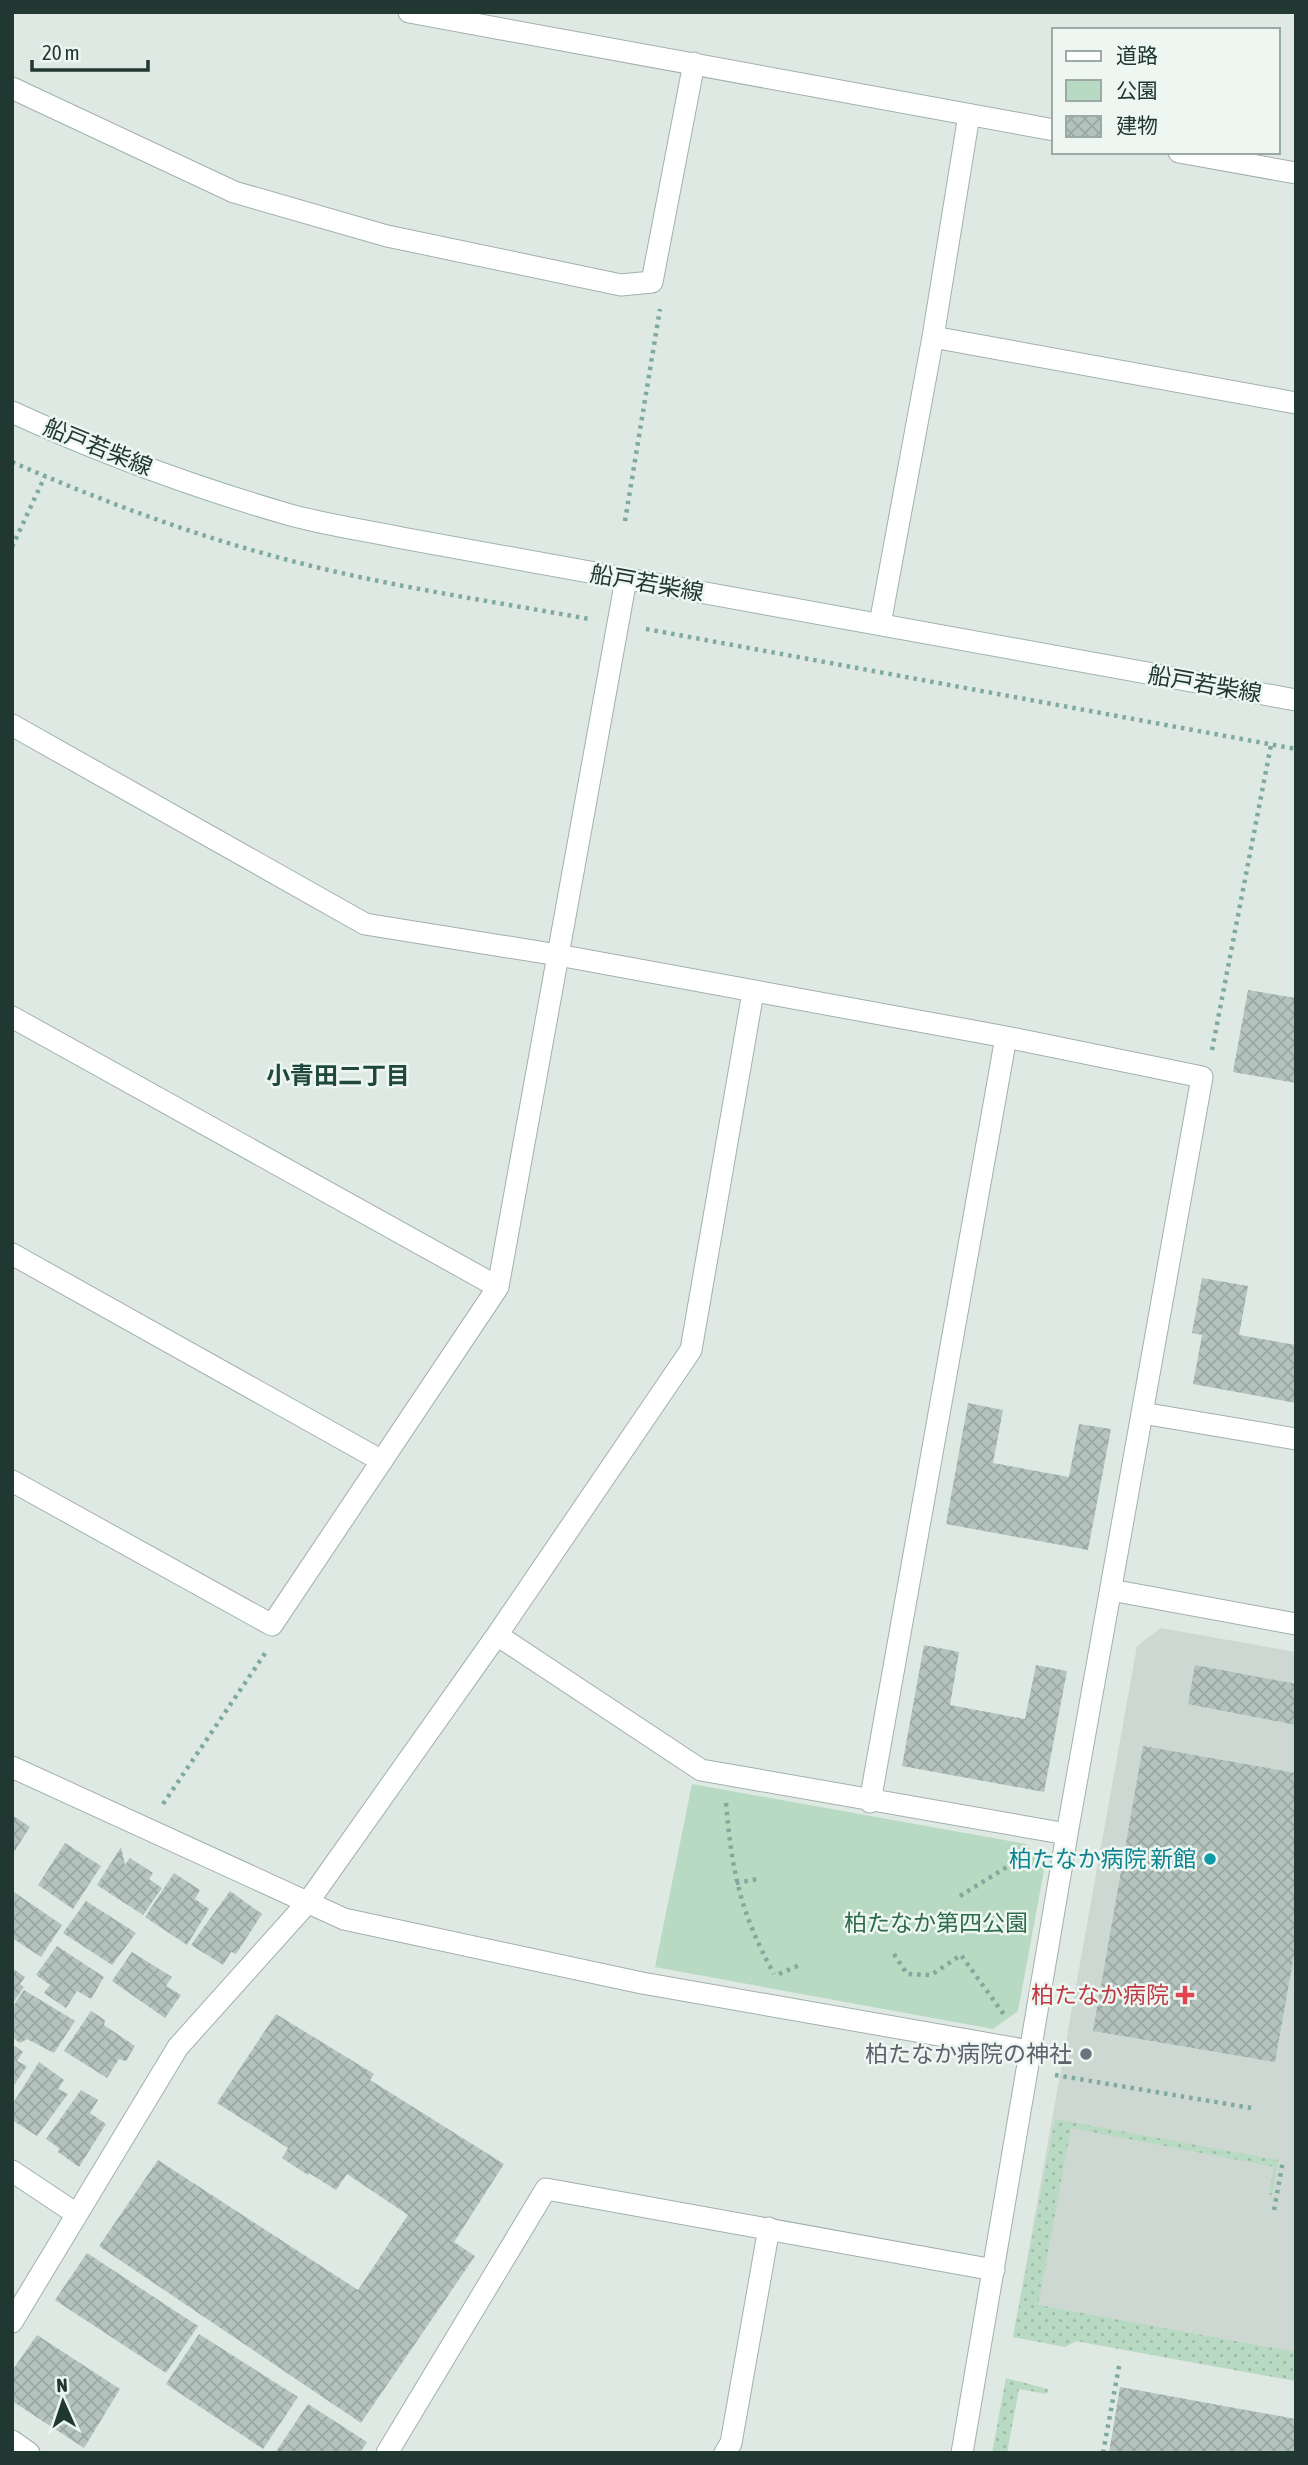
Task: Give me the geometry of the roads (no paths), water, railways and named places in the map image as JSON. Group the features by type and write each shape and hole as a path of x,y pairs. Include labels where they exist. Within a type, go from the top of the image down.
{"street":[{"path":"409,12 1052,130"},
{"path":"12,88 234,192 463,254 621,285 652,282 694,64"},
{"path":"880,624 933,337 969,115"},
{"path":"1190,154 1296,173"},
{"path":"933,337 1296,403"},
{"name":"船戸若柴線","path":"12,412 64,436 180,480 290,515 1296,701"},
{"path":"12,1481 272,1625 498,1287 626,579"},
{"path":"12,725 365,924 558,955 1006,1037 1202,1077 1067,1835 1030,2052 1026,2093 962,2453"},
{"path":"12,2322 75,2213 178,2047 308,1902 497,1634 691,1350 753,992"},
{"path":"12,1017 498,1287"},
{"path":"870,1802 1006,1037"},
{"path":"12,1254 382,1461"},
{"path":"1142,1413 1296,1439"},
{"path":"1111,1590 1296,1624"},
{"path":"497,1634 701,1770 1067,1835"},
{"path":"12,1767 345,1919 642,1983 1030,2052"},
{"path":"12,2171 75,2213"},
{"path":"387,2453 546,2189 994,2270"},
{"path":"725,2453 731,2443 769,2228"},
{"path":"12,2441 29,2453"}],"place":[{"name":"柏たなか病院 新館","path":"1210,1859"},
{"name":"柏たなか病院","path":"1185,1995"},
{"name":"柏たなか病院の神社","path":"1086,2054"}],"district":[{"name":"小青田二丁目","path":"338,1075"}],"park label":[{"name":"柏たなか第四公園","path":"936,1923"}]}
